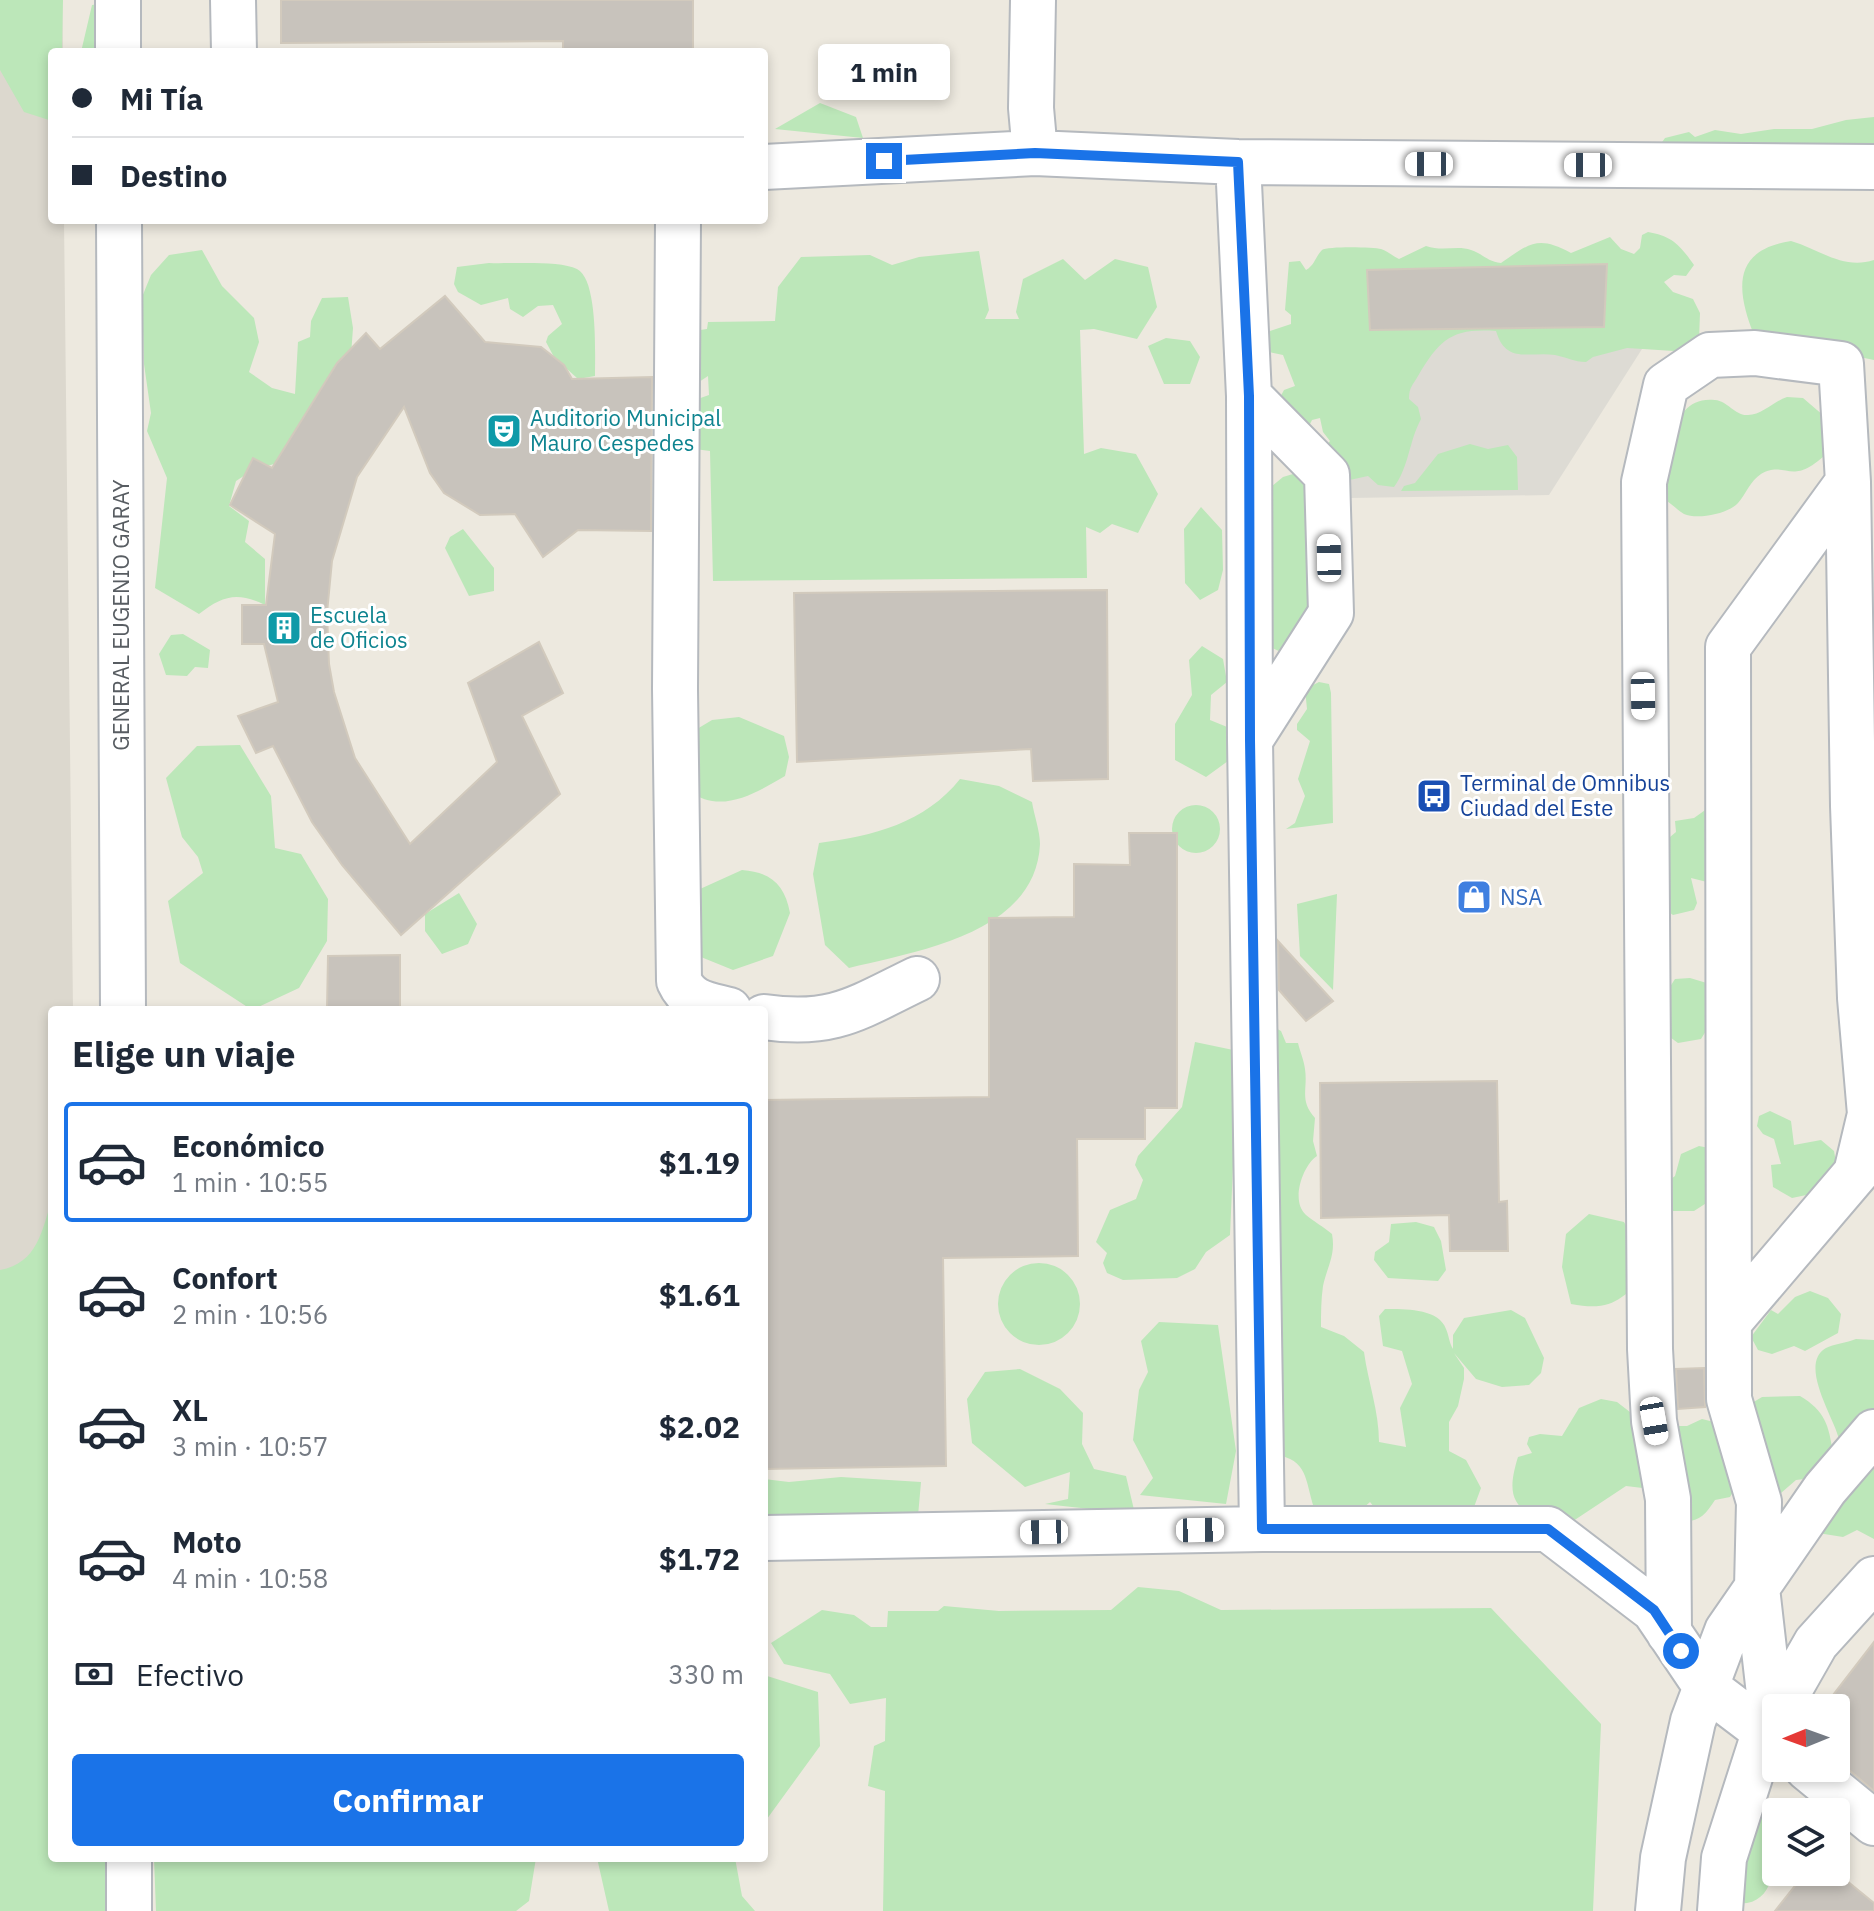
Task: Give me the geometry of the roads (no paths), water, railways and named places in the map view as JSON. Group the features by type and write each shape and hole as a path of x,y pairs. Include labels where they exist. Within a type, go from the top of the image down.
{"street":[{"path":"118,0 118,48"},
{"path":"233,0 234,48"},
{"path":"1033,0 1031,108 1035,153"},
{"path":"768,167 1035,153 1238,162 1874,167"},
{"path":"1238,162 1249,396 1250,740 1262,1529"},
{"name":"GENERAL EUGENIO GARAY","path":"119,224 123,1006"},
{"path":"678,224 675,689 679,981 685,995 714,1006"},
{"path":"1669,1633 1668,1499 1654,1421 1650,1349 1644,482 1666,385 1710,355 1755,353 1858,367 1848,482 1863,794 1860,998 1870,1114 1856,1173 1729,1322"},
{"path":"1249,396 1327,475 1331,613 1250,740"},
{"path":"1770,1694 1757,1588 1759,1502 1729,1399 1728,647 1848,482"},
{"path":"768,1018 802,1023 843,1015 917,979"},
{"path":"1658,1911 1673,1812 1693,1721 1727,1631 1825,1489 1874,1432"},
{"path":"768,1538 1262,1529 1548,1529 1654,1610 1706,1687 1762,1716"},
{"path":"1789,1694 1816,1643 1874,1579"},
{"path":"1720,1911 1724,1858 1762,1755"},
{"path":"1824,1782 1874,1823"},
{"path":"129,1862 129,1911"}],"place":[{"name":"Auditorio Municipal Mauro Cespedes","path":"504,431"},
{"name":"Escuela de Oficios","path":"284,628"},
{"name":"Terminal de Omnibus Ciudad del Este","path":"1434,796"},
{"name":"NSA","path":"1474,897"}]}
